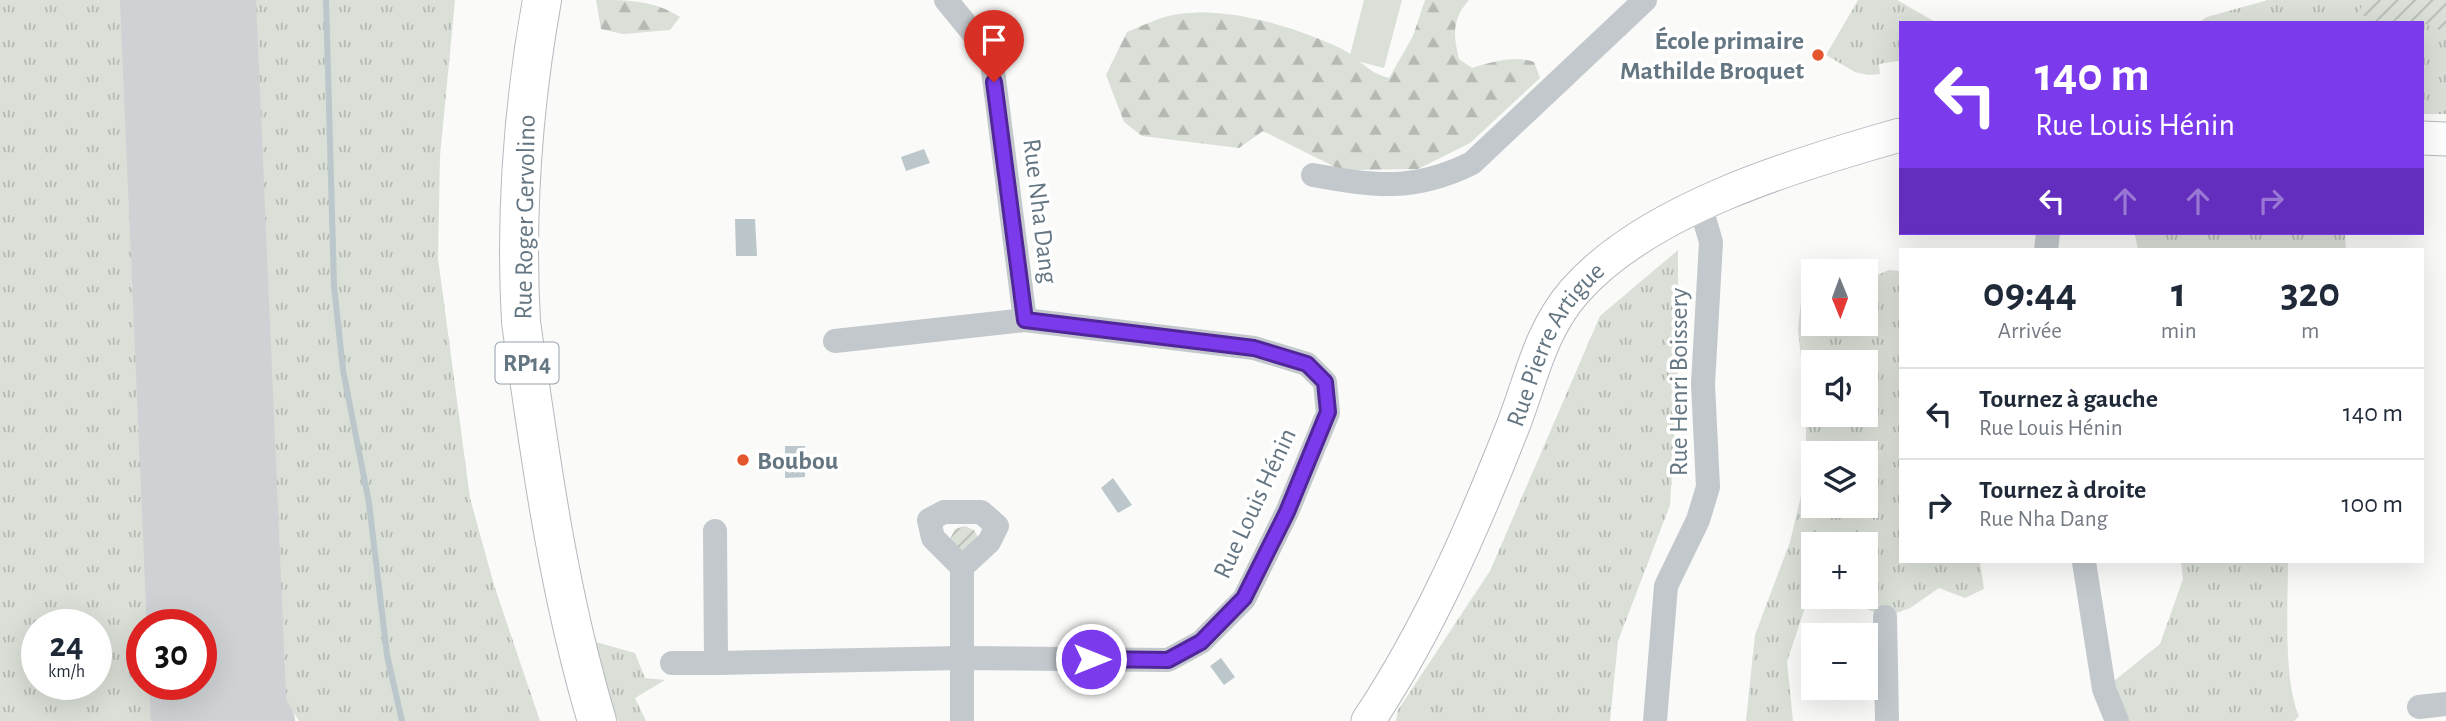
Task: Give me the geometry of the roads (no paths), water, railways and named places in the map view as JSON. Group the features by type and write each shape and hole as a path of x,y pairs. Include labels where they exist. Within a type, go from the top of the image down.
{"main road":[{"name":"Rue Roger Gervolino","path":"523,0 506,130 501,284 508,358 544,594 570,721"},
{"name":"Rue Roger Gervolino","path":"542,0 528,75 523,131 521,322 556,553 576,654 597,721"},
{"name":"Rue Pierre Artigue","path":"1368,721 1421,633 1475,518 1513,428 1539,345 1574,292 1629,244 1700,204 1821,157 1899,135"},
{"path":"2424,138 2446,139"}],"street":[{"name":"Rue Nha Dang","path":"946,0 991,55 1025,320"},
{"path":"1313,175 1374,186 1416,184 1444,178 1472,163 1645,0"},
{"name":"Rue Henri Boissery","path":"1655,721 1666,586 1699,520 1709,487 1703,384 1711,242 1700,204"},
{"name":"Rue Louis Hénin","path":"672,663 961,658 1168,660 1201,642 1244,598 1287,512 1328,412 1325,382 1307,364 1254,348 1025,320 835,341"},
{"path":"715,531 716,663"},
{"path":"2084,563 2104,690 2117,721"},
{"path":"961,721 962,567"},
{"path":"1885,617 1887,721"},
{"path":"2419,707 2446,704"}],"waterway":[{"path":"326,0 334,286 343,370 369,503 387,655 402,721"}],"place":[{"name":"École primaire Mathilde Broquet","path":"1818,55"},
{"name":"Boubou","path":"743,460"}]}
